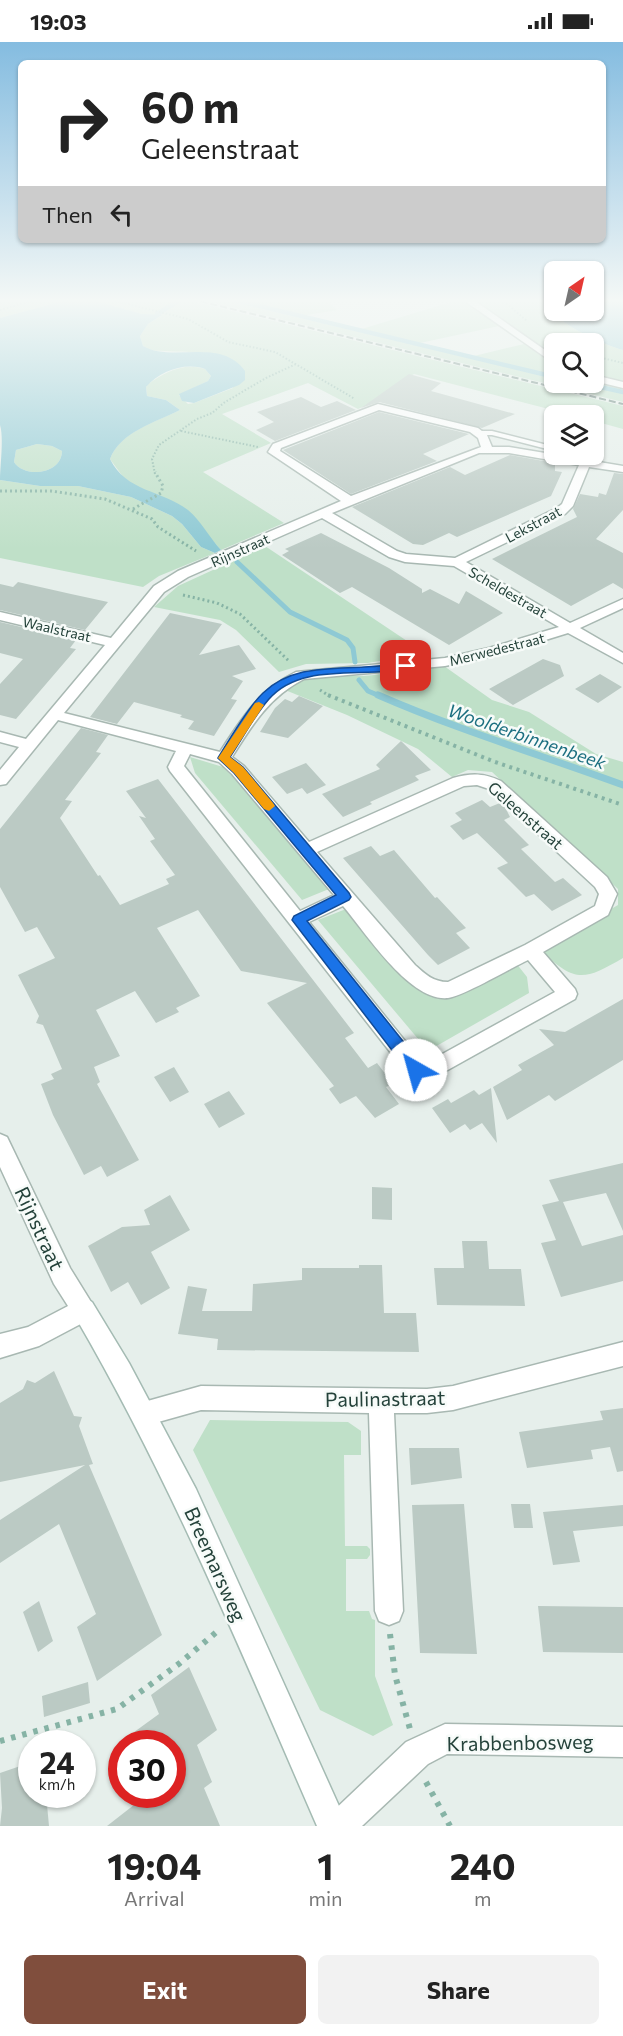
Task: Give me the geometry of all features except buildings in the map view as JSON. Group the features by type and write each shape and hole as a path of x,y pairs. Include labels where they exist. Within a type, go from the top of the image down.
{"street":[{"path":"350,501 274,452 277,446 372,408 384,407 479,433 487,448"},
{"name":"Rijnstraat","path":"0,780 166,583 350,501 467,453 487,448 544,453"},
{"name":"Lekstraat","path":"458,562 561,511 567,506 584,465"},
{"name":"Rijnstraat","path":"596,465 623,470"},
{"name":"Scheldestraat","path":"323,513 393,554 405,558 458,562 623,659"},
{"name":"Merwedestraat","path":"224,758 265,696 281,684 301,675 445,662 528,643 570,628 623,603"},
{"name":"Waalstraat","path":"0,616 115,643"},
{"name":"Geleenstraat","path":"55,715 224,758 238,770 345,897 408,970 424,984 438,990 450,990 531,950 602,910 608,894 601,882 495,785 484,779 473,778 459,782 306,850"},
{"path":"0,738 29,745"},
{"path":"185,748 176,767 416,1070 428,1072 568,994 531,950"},
{"path":"298,920 345,897"},
{"name":"Rijnstraat","path":"0,1144 62,1276 84,1310"},
{"path":"0,1346 31,1338 84,1310"},
{"name":"Breemarsweg","path":"84,1310 111,1353 176,1477 333,1826"},
{"name":"Paulinastraat","path":"144,1414 201,1398 427,1401 453,1398 623,1354"},
{"path":"381,1400 389,1611"},
{"name":"Krabbenbosweg","path":"340,1826 415,1755 445,1739 623,1742"}],"lane":[{"name":"Rijnstraat","path":"479,433 492,433 544,450"}],"path":[{"path":"133,509 161,493 163,486 155,474 152,459 159,445 196,419 212,413 225,402 260,382"},
{"path":"323,382 372,408"},
{"path":"180,431 274,452"},
{"path":"0,491 51,491 84,494 133,509 152,519 158,527 194,548 211,562"},
{"path":"159,589 217,603 240,614 301,675 334,699 495,762 623,805"},
{"path":"389,1611 395,1676 415,1755 450,1826"},
{"path":"0,1741 117,1709 180,1663 238,1614"}],"green space":[{"path":"205,382 179,395 188,404 233,388 233,382 403,382 375,402 358,409 308,383 222,414 271,443 203,472 284,523 221,550 213,541 126,481 110,459 115,450 130,435 180,410 166,400 147,396 148,384"},
{"path":"446,382 525,382 544,387 544,393 570,393 623,406 623,429 604,424 604,405 544,405 544,408"},
{"path":"604,382 623,387 623,402 586,393 604,393"},
{"path":"37,444 52,446 62,451 56,465 42,472 34,472 26,471 14,462 16,450"},
{"path":"0,480 40,486 78,486 131,497 172,516 182,524 201,547 215,553 159,576 143,587 0,558"},
{"path":"265,546 425,653 368,663 306,664 279,672 236,630 220,620 154,607 178,586"},
{"path":"444,666 492,700 529,712 596,754 623,762 623,958 598,971 579,975 562,968 540,950 618,905 618,889 492,772 468,770 452,777 418,749 347,715 285,690 295,683 317,677 374,675"},
{"path":"190,757 223,767 244,788 329,889 302,900 195,773"},
{"path":"346,909 394,966 423,990 439,996 454,997 516,963 527,977 529,993 433,1048 419,1040 318,920"},
{"path":"210,1420 348,1422 361,1431 361,1455 344,1455 345,1546 367,1546 370,1549 370,1555 367,1559 346,1559 346,1611 369,1611 372,1619 375,1620 375,1676 393,1725 373,1736 320,1710 193,1450"}],"water":[{"path":"0,382 151,382 146,387 147,396 166,400 180,410 130,435 115,450 110,459 125,478 188,510 221,550 215,553 201,547 182,524 172,516 131,497 78,486 40,486 0,480 2,444","holes":["37,444 52,446 62,451 56,465 42,472 26,471 14,462 16,450"]},
{"path":"205,382 242,382 194,403 182,401 179,394"}],"waterway":[{"path":"604,388 623,392"},
{"name":"Woolderbinnenbeek","path":"237,562 290,612 347,640 353,648 355,662"},
{"name":"Woolderbinnenbeek","path":"359,680 368,691 382,697"},
{"name":"Woolderbinnenbeek","path":"378,695 469,731 623,785"}],"railway":[{"path":"534,382 623,404"}],"slow traffic":[{"path":"259,705 224,758 238,770 269,806"}],"route":[{"path":"406,666 318,672 301,675 281,684 265,696 224,758 238,770 345,897 298,920 416,1070"}]}
